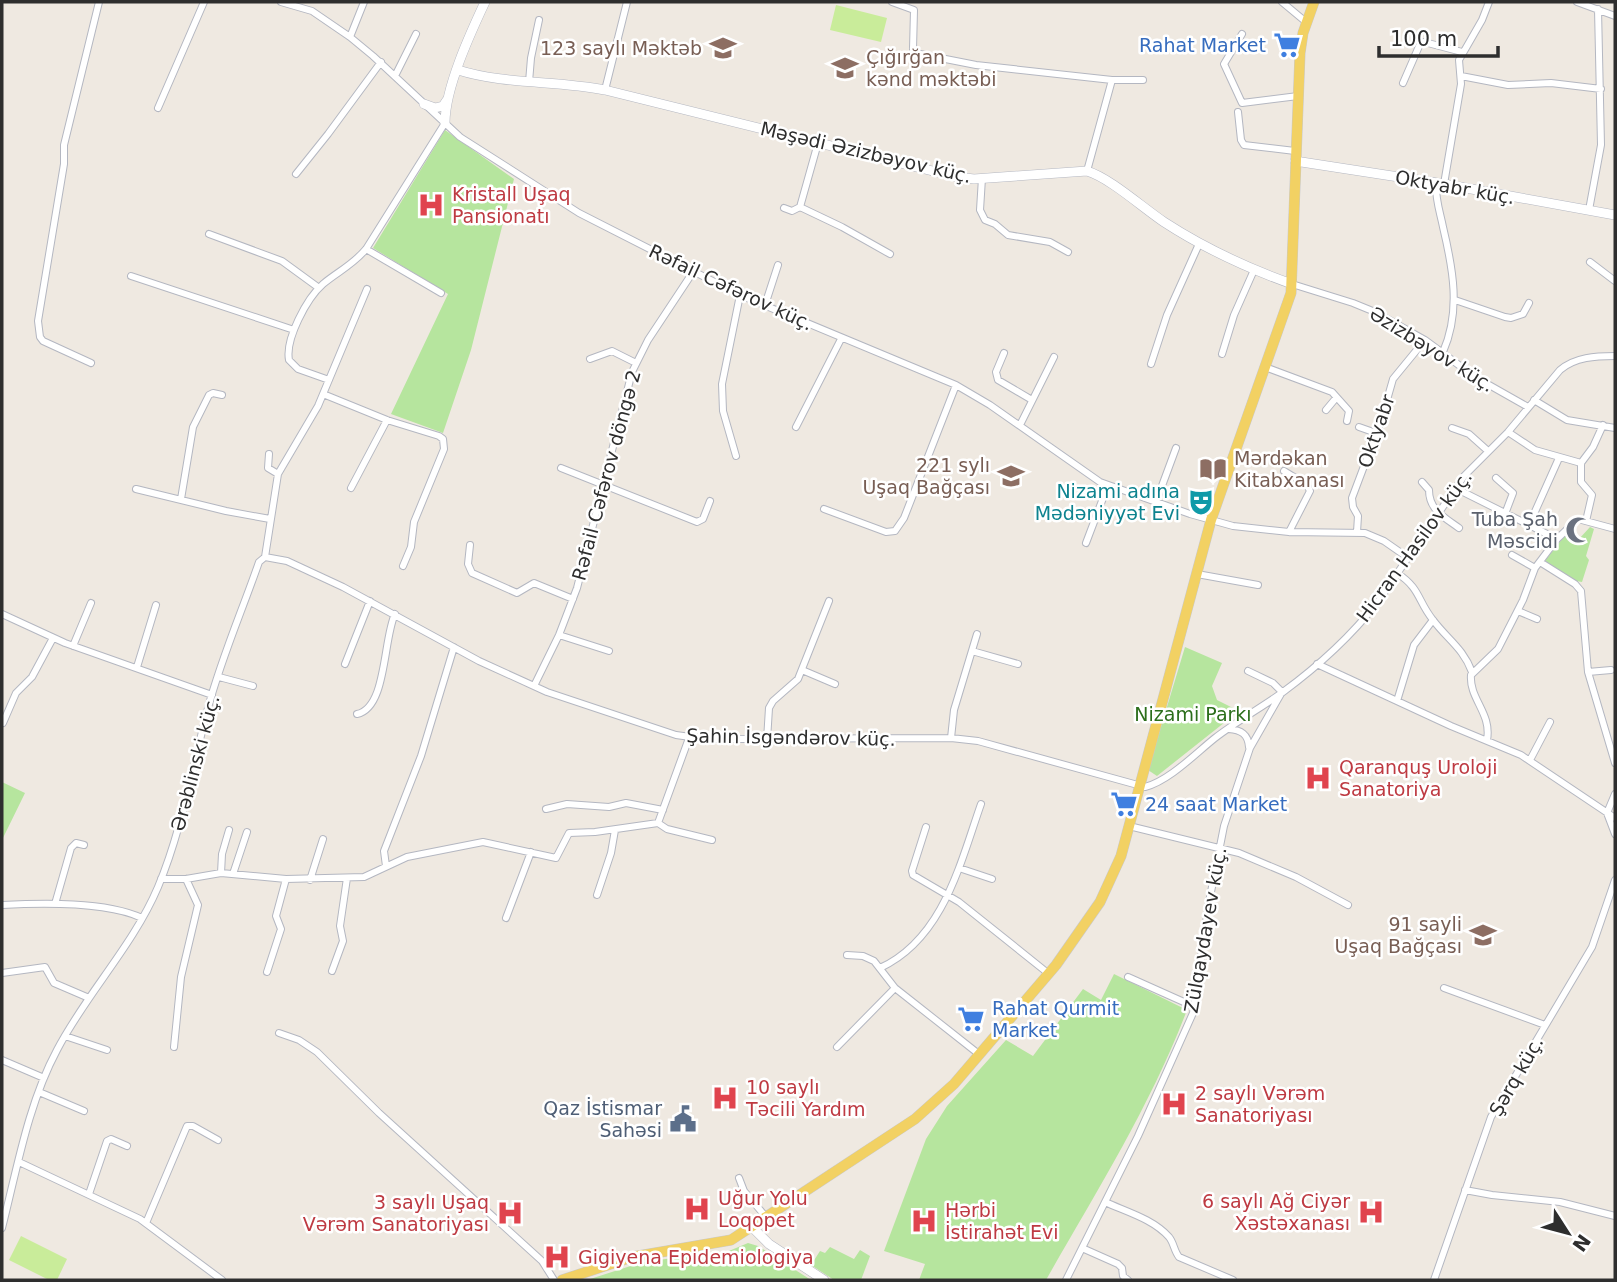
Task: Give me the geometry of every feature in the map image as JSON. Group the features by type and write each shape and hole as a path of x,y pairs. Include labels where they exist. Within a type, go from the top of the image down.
{"main road":[{"path":"562,1280 632,1257 723,1242 752,1227 915,1119 943,1095 980,1055 1049,974 1087,923 1107,890 1121,856 1211,520 1292,284 1300,53 1306,22 1314,2"}],"street":[{"path":"91,363 43,341 38,321 64,164 64,145 99,2"},
{"path":"158,108 204,2"},
{"name":"Rəfail Cəfərov küç.","path":"281,2 312,11 350,37 381,62 460,137 545,193 740,295 956,385 1020,425 1081,470 1108,485 1239,527 1289,532 1357,531"},
{"path":"350,37 364,2"},
{"path":"329,380 298,369 289,360 289,346 294,330 319,288 350,267 366,249 445,123 448,99 485,2"},
{"path":"605,90 627,2"},
{"path":"891,2 904,3 911,7 915,14 915,53 976,65 1112,80 1143,80"},
{"path":"1282,2 1306,22"},
{"path":"1443,352 1455,300 1453,276 1436,195 1461,76 1459,60 1489,2"},
{"path":"1577,2 1615,16"},
{"path":"1589,210 1601,145 1598,9"},
{"path":"529,82 529,67 539,20"},
{"path":"395,76 416,34"},
{"path":"1242,34 1224,64 1242,103 1298,96"},
{"path":"1403,83 1420,44 1424,42 1462,52"},
{"path":"296,174 381,62"},
{"name":"Məşədi Əzizbəyov küç.","path":"458,70 488,78 558,82 605,90 957,177 982,178 1087,171"},
{"path":"1461,76 1508,85 1551,83 1601,89"},
{"path":"1112,80 1087,171 1104,179 1199,244 1254,270 1292,284"},
{"path":"424,104 439,108 448,99"},
{"path":"1238,112 1244,145 1295,156"},
{"path":"783,208 792,211 800,207 818,143"},
{"name":"Oktyabr küç.","path":"1295,156 1615,215"},
{"path":"982,178 980,210 985,220 995,224 1008,235 1050,242 1068,252"},
{"path":"800,207 890,254"},
{"path":"209,234 282,261 319,288"},
{"path":"1151,364 1167,315 1199,244"},
{"path":"366,249 441,293"},
{"path":"1590,262 1615,281"},
{"path":"765,305 778,265"},
{"path":"1222,354 1234,315 1254,270"},
{"name":"Rəfail Cəfərov döngə 2","path":"534,686 573,599 628,383 636,362 663,315 693,272"},
{"path":"131,276 294,330"},
{"name":"Əzizbəyov küç.","path":"1292,284 1366,308 1425,340 1475,377 1528,407"},
{"name":"Ərəblinski küç.","path":"2,1228 44,1078 65,1036 142,918 161,879 181,818 212,695 259,562 265,557 278,474 323,394 368,289"},
{"path":"736,456 723,411 722,384 740,295"},
{"path":"1455,300 1511,318 1523,314 1529,303"},
{"path":"796,427 841,338"},
{"name":"Oktyabr","path":"1357,531 1358,516 1353,508 1352,498 1393,379 1425,340"},
{"path":"590,359 612,351 636,362"},
{"path":"1003,353 996,372 998,380 1032,400"},
{"name":"Hicran Hasilov küç.","path":"1139,787 1149,786 1164,778 1317,664 1371,611 1471,467 1508,432 1559,370 1569,363 1586,358 1615,356"},
{"path":"1020,425 1054,357"},
{"path":"1265,367 1332,392 1349,411 1347,422"},
{"path":"824,509 886,532 895,531 904,519 956,385"},
{"path":"181,499 193,427 209,396 213,393 222,394"},
{"path":"323,394 439,436 445,444 414,522 411,547 403,566"},
{"path":"1326,410 1336,398"},
{"path":"1534,400 1567,420 1615,428"},
{"path":"351,488 387,419"},
{"path":"1586,521 1591,495 1581,482 1581,463 1596,442 1603,425"},
{"path":"1359,427 1376,433"},
{"path":"1452,428 1469,434 1488,451"},
{"path":"1508,432 1535,450 1581,463"},
{"path":"1156,502 1176,448"},
{"path":"269,454 268,468 278,474"},
{"path":"1530,525 1559,458"},
{"path":"561,468 697,522 703,519 710,501"},
{"path":"1284,471 1307,485 1310,491 1289,532"},
{"path":"1496,478 1513,494 1504,514"},
{"path":"1422,482 1429,490 1429,499 1437,513 1459,528"},
{"path":"1086,543 1108,485"},
{"path":"1455,488 1558,539"},
{"path":"136,489 270,519"},
{"path":"1472,672 1488,662 1498,649 1538,565 1576,520 1615,529"},
{"path":"1357,531 1378,538 1407,557"},
{"path":"470,545 468,564 472,573 510,592 517,593 534,583 573,599"},
{"path":"1512,555 1538,565 1580,589 1588,672 1615,763"},
{"name":"Şahin İsgəndərov küç.","path":"265,557 276,557 310,571 491,667 534,686 689,738 951,738 994,744 1139,787"},
{"path":"1397,573 1414,585 1433,620 1465,655 1472,672 1471,683 1488,723 1487,740"},
{"path":"1196,574 1258,585"},
{"path":"345,664 370,601"},
{"path":"767,740 768,713 773,701 792,686 802,670 829,601"},
{"path":"73,646 91,603"},
{"path":"137,667 156,605"},
{"path":"1518,611 1536,619"},
{"path":"2,614 73,646 212,695"},
{"path":"357,714 369,709 376,695 388,630 395,614"},
{"path":"1397,701 1411,652 1433,620"},
{"path":"951,738 954,710 977,634"},
{"path":"559,635 609,651"},
{"path":"3,723 16,693 32,677 53,638"},
{"path":"386,866 384,850 421,756 454,647"},
{"path":"972,651 1018,664"},
{"path":"1317,664 1530,760 1615,818"},
{"path":"802,670 835,684"},
{"path":"1588,672 1611,670"},
{"path":"1248,671 1273,683 1282,692"},
{"path":"219,677 253,686"},
{"name":"Zülqaydayev küç.","path":"1066,1280 1195,1007 1219,847 1250,748 1282,692"},
{"path":"1530,760 1550,722"},
{"path":"1227,729 1243,733 1248,738 1250,748"},
{"path":"1607,732 1615,731"},
{"path":"658,823 689,738"},
{"path":"1615,794 1607,813 1615,834"},
{"path":"546,809 567,804 609,807 626,803 663,810"},
{"path":"880,968 900,958 922,937 948,895 981,804"},
{"path":"161,879 186,879 221,873 310,880 347,878 373,874 407,857 471,844 493,843 556,858 569,833 615,830 658,823 667,829 712,840"},
{"path":"1129,825 1219,847 1276,867 1348,905"},
{"path":"926,827 913,875 948,895 1049,974"},
{"path":"221,873 222,854 229,830"},
{"path":"597,895 611,853 615,830"},
{"path":"233,874 247,832"},
{"path":"310,880 323,839"},
{"path":"55,904 71,848 76,843 84,845"},
{"path":"506,918 531,852"},
{"path":"959,868 992,879"},
{"path":"332,971 343,941 340,926 347,878"},
{"path":"174,1047 181,977 198,905 186,879"},
{"path":"267,972 281,929 276,916 286,879"},
{"name":"Şərq küç.","path":"1434,1280 1491,1117 1592,947 1615,880"},
{"path":"2,905 55,904 119,911 142,918"},
{"path":"847,955 869,958 895,988 980,1055"},
{"path":"2,974 45,967 54,983 89,998"},
{"path":"1128,977 1195,1007"},
{"path":"837,1047 895,988"},
{"path":"1444,988 1545,1025"},
{"path":"279,1032 299,1040 317,1052 379,1113 542,1261 554,1280"},
{"path":"65,1036 107,1050"},
{"path":"2,1060 44,1078"},
{"path":"39,1092 83,1111"},
{"path":"146,1223 187,1126 193,1126 218,1140"},
{"path":"89,1194 107,1141 111,1139 127,1146"},
{"path":"19,1162 146,1223 222,1280"},
{"path":"739,1178 744,1191 766,1217"},
{"path":"1465,1190 1560,1202 1615,1216"},
{"path":"1105,1202 1153,1224 1171,1239 1174,1250 1180,1256 1233,1280"},
{"path":"752,1227 769,1244 824,1280"},
{"path":"1082,1248 1118,1264 1122,1268 1123,1276 1128,1280"}],"green space":[{"path":"836,5 887,18 881,42 830,30"},
{"path":"445,130 514,179 471,350 443,433 391,414 448,294 373,248"},
{"path":"1590,527 1594,529 1582,582 1544,562 1569,530 1579,539"},
{"name":"Nizami Parkı","path":"1185,647 1222,663 1212,686 1217,700 1239,711 1157,776 1148,770"},
{"path":"2,782 25,793 2,840"},
{"path":"1114,974 1187,1010 1140,1114 1046,1280 919,1280 925,1264 884,1251 926,1139 947,1106 1006,1040 1033,1056 1083,989 1101,1000"},
{"path":"21,1236 67,1259 57,1280 49,1280 9,1260"},
{"path":"748,1243 758,1246 811,1280 587,1280 643,1262 696,1255 705,1261"},
{"path":"830,1247 854,1259 860,1250 870,1256 861,1280 834,1280 811,1265 820,1251 825,1253"}],"place":[{"name":"Rahat Market","path":"1287,45"},
{"name":"123 saylı Məktəb","path":"723,48"},
{"name":"Çığırğan kənd məktəbi","path":"845,68"},
{"name":"Kristall Uşaq Pansionatı","path":"431,205"},
{"name":"Mərdəkan Kitabxanası","path":"1213,469"},
{"name":"221 sylı Uşaq Bağçası","path":"1011,476"},
{"name":"Nizami adına Mədəniyyət Evi","path":"1201,502"},
{"name":"Tuba Şah Məscidi","path":"1579,530"},
{"name":"Qaranquş Uroloji Sanatoriya","path":"1318,778"},
{"name":"24 saat Market","path":"1124,804"},
{"name":"91 sayli Uşaq Bağçası","path":"1483,935"},
{"name":"Rahat Qurmit Market","path":"971,1019"},
{"name":"10 saylı Təcili Yardım","path":"725,1098"},
{"name":"2 saylı Vərəm Sanatoriyası","path":"1174,1104"},
{"name":"Qaz İstismar Sahəsi","path":"683,1119"},
{"name":"Uğur Yolu Loqopet","path":"697,1209"},
{"name":"6 saylı Ağ Ciyər Xəstəxanası","path":"1371,1212"},
{"name":"3 saylı Uşaq Vərəm Sanatoriyası","path":"510,1213"},
{"name":"Hərbi İstirahət Evi","path":"924,1221"},
{"name":"Gigiyena Epidemiologiya","path":"557,1257"}]}
